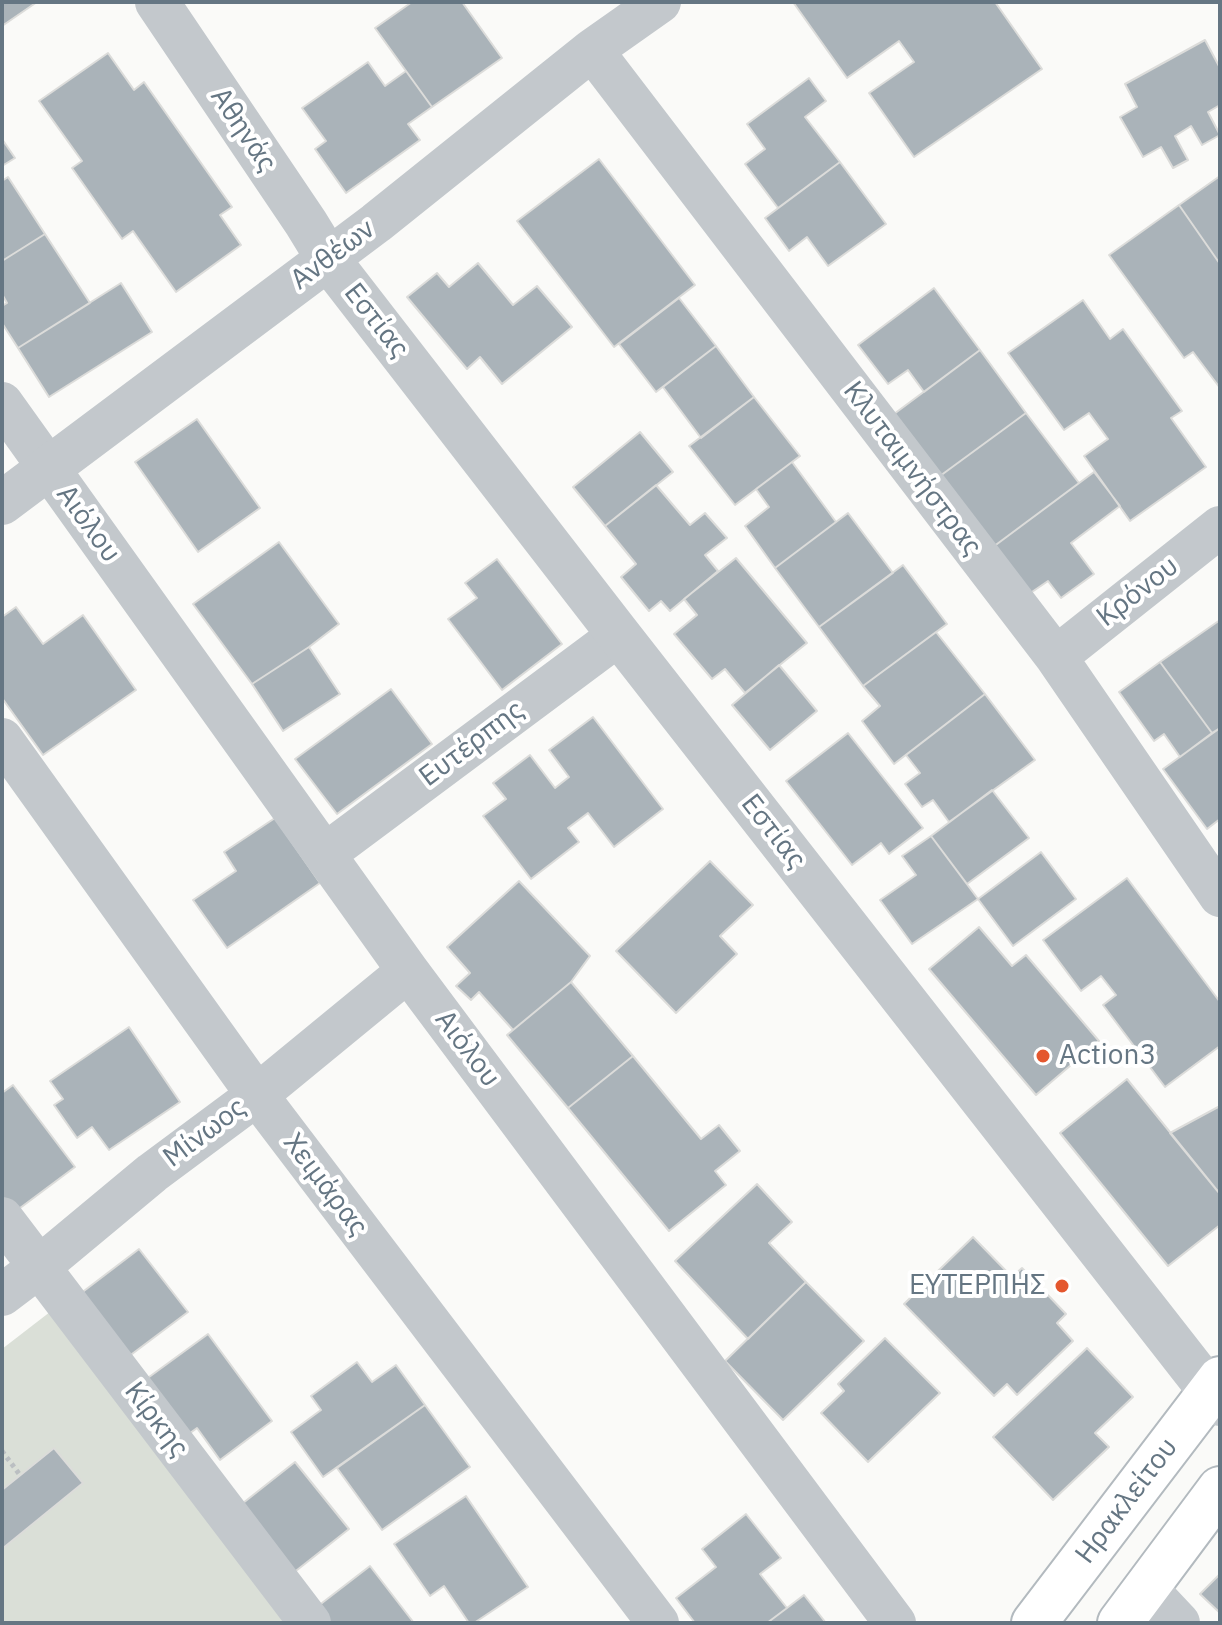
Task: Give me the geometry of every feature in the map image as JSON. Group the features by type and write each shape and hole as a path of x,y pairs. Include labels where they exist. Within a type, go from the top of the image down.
{"main road":[{"name":"Ηρακλείτου","path":"1034,1623 1217,1392"},
{"path":"1120,1623 1220,1489"}],"street":[{"name":"Αθηνάς","path":"157,2 328,259"},
{"name":"Ανθέων","path":"2,503 376,223 592,50 660,2"},
{"name":"Κλυταιμνήστρας","path":"592,50 1056,657 1220,896"},
{"name":"Εστίας","path":"328,259 619,635 1217,1392"},
{"name":"Αιόλου","path":"2,403 408,971 895,1623"},
{"name":"Κρόνου","path":"1056,657 1220,527"},
{"name":"Ευτέρπης","path":"325,854 619,635"},
{"name":"Χειμάρας","path":"2,739 257,1095 658,1623"},
{"name":"Μίνωος","path":"2,1295 152,1173 257,1095 408,971"},
{"name":"Κίρκης","path":"2,1218 310,1623"},
{"path":"1147,1589 1179,1623"}],"path":[{"path":"2,1451 20,1475"}],"shaded area":[{"path":"59,1305 301,1623 2,1623 2,1349"}],"building":[{"path":"2,2 37,2 2,26"},
{"path":"412,2 462,2 502,58 432,107 375,28"},
{"path":"793,2 995,2 1042,69 914,157 869,93 914,62 899,41 847,78"},
{"path":"1205,40 1220,68 1220,105 1208,112 1220,135 1202,145 1191,126 1175,136 1188,160 1173,168 1161,147 1143,157 1120,117 1137,107 1125,84"},
{"path":"108,53 134,90 144,82 232,207 220,215 241,245 176,292 133,231 122,239 72,168 82,161 39,101"},
{"path":"368,62 385,86 406,71 432,107 408,124 420,140 346,193 315,149 326,141 302,108"},
{"path":"809,78 826,101 805,117 840,162 778,208 745,164 765,149 747,124"},
{"path":"2,139 15,158 2,166"},
{"path":"599,159 695,285 614,347 517,221"},
{"path":"840,162 886,224 828,266 807,237 789,251 765,218"},
{"path":"1220,176 1220,264 1179,205"},
{"path":"8,177 45,234 2,261 2,181"},
{"path":"1179,205 1220,264 1220,388 1193,352 1184,358 1109,255"},
{"path":"45,234 90,303 18,348 2,323 2,306 7,303 2,294 2,261"},
{"path":"478,263 513,305 537,286 572,327 502,384 480,357 467,369 407,297 437,273 449,287"},
{"path":"121,283 152,332 49,397 18,348"},
{"path":"934,288 980,350 924,392 908,370 888,384 858,345"},
{"path":"679,298 716,346 656,392 619,344"},
{"path":"1083,300 1110,339 1123,329 1182,411 1171,418 1206,467 1130,521 1084,456 1108,439 1089,413 1064,430 1008,353"},
{"path":"716,346 754,397 701,438 663,387"},
{"path":"980,350 1026,413 940,476 894,414"},
{"path":"754,397 800,456 735,505 689,446"},
{"path":"1026,413 1079,483 993,547 940,476"},
{"path":"197,419 260,508 198,552 135,462"},
{"path":"640,432 673,472 605,526 573,487"},
{"path":"792,462 836,522 775,568 745,526 769,507 756,489"},
{"path":"1094,472 1120,506 1071,543 1094,574 1061,598 1048,581 1029,594 993,547"},
{"path":"656,485 690,525 705,513 727,538 705,555 718,571 670,611 661,601 649,611 621,577 636,564 605,526"},
{"path":"848,513 893,573 819,627 775,568"},
{"path":"279,542 339,624 252,684 193,604"},
{"path":"736,558 807,643 745,693 725,669 712,679 674,634 697,615 684,599"},
{"path":"497,559 562,644 502,690 448,619 477,598 465,583"},
{"path":"903,565 947,624 863,686 819,627"},
{"path":"16,607 43,644 83,615 136,690 43,755 2,698 2,617"},
{"path":"1220,620 1220,728 1212,733 1160,662"},
{"path":"936,632 985,694 894,764 862,721 880,706 863,686"},
{"path":"309,647 340,694 283,731 252,684"},
{"path":"1160,662 1212,733 1180,757 1164,734 1154,741 1119,692"},
{"path":"779,665 817,711 770,750 732,705"},
{"path":"391,689 432,744 337,814 295,759"},
{"path":"985,694 1035,760 949,822 933,800 922,807 905,784 920,773 906,755"},
{"path":"593,717 663,809 614,847 588,813 568,828 579,842 531,879 483,816 506,799 493,783 530,755 555,788 569,777 549,750"},
{"path":"1220,728 1220,819 1207,829 1163,769"},
{"path":"848,733 923,828 889,854 881,843 852,865 786,781"},
{"path":"992,790 1029,838 967,884 931,836"},
{"path":"275,818 320,883 227,948 193,900 236,871 224,852"},
{"path":"931,836 978,899 912,944 880,900 916,875 902,856"},
{"path":"1041,852 1076,899 1013,946 978,899"},
{"path":"710,861 753,905 720,936 737,954 676,1013 616,951"},
{"path":"1127,878 1220,1002 1220,1046 1165,1087 1103,1005 1116,995 1101,976 1081,991 1043,940"},
{"path":"519,881 590,956 571,982 513,1030 479,992 471,1000 456,986 470,973 447,947"},
{"path":"979,927 1012,966 1026,955 1099,1041 1036,1095 929,969"},
{"path":"571,982 633,1056 568,1108 507,1035"},
{"path":"129,1027 180,1102 109,1150 92,1127 77,1138 54,1105 63,1099 50,1081"},
{"path":"633,1056 701,1139 719,1125 740,1151 715,1171 726,1185 669,1231 568,1108"},
{"path":"1127,1079 1220,1194 1220,1225 1168,1266 1060,1133"},
{"path":"13,1085 75,1167 8,1217 2,1210 2,1093"},
{"path":"1220,1106 1220,1194 1170,1133"},
{"path":"757,1184 792,1222 769,1243 806,1282 748,1339 675,1261"},
{"path":"973,1237 1012,1277 1022,1268 1066,1314 1057,1323 1073,1341 1017,1395 1007,1384 994,1396 904,1304"},
{"path":"139,1249 188,1312 124,1360 76,1297"},
{"path":"806,1282 864,1341 783,1420 725,1361"},
{"path":"208,1334 272,1421 220,1460 197,1428 186,1436 145,1380"},
{"path":"885,1338 940,1393 868,1462 821,1413 844,1391 838,1384"},
{"path":"1087,1348 1133,1397 1095,1433 1109,1447 1053,1500 993,1437"},
{"path":"357,1362 372,1382 396,1365 425,1405 323,1477 291,1432 321,1410 311,1396"},
{"path":"425,1405 470,1467 382,1530 337,1468"},
{"path":"54,1448 83,1483 2,1549 2,1490"},
{"path":"295,1462 349,1529 292,1574 238,1507"},
{"path":"466,1496 528,1587 474,1623 469,1623 444,1586 430,1596 394,1544"},
{"path":"746,1514 781,1558 760,1574 787,1608 767,1623 695,1623 676,1598 716,1567 702,1549"},
{"path":"370,1566 414,1623 317,1623 309,1613"},
{"path":"1220,1574 1220,1613 1200,1594"},
{"path":"804,1595 826,1623 767,1623 787,1608"}],"place":[{"name":"Action3","path":"1043,1056"},
{"name":"ΕΥΤΕΡΠΗΣ","path":"1062,1286"}]}
